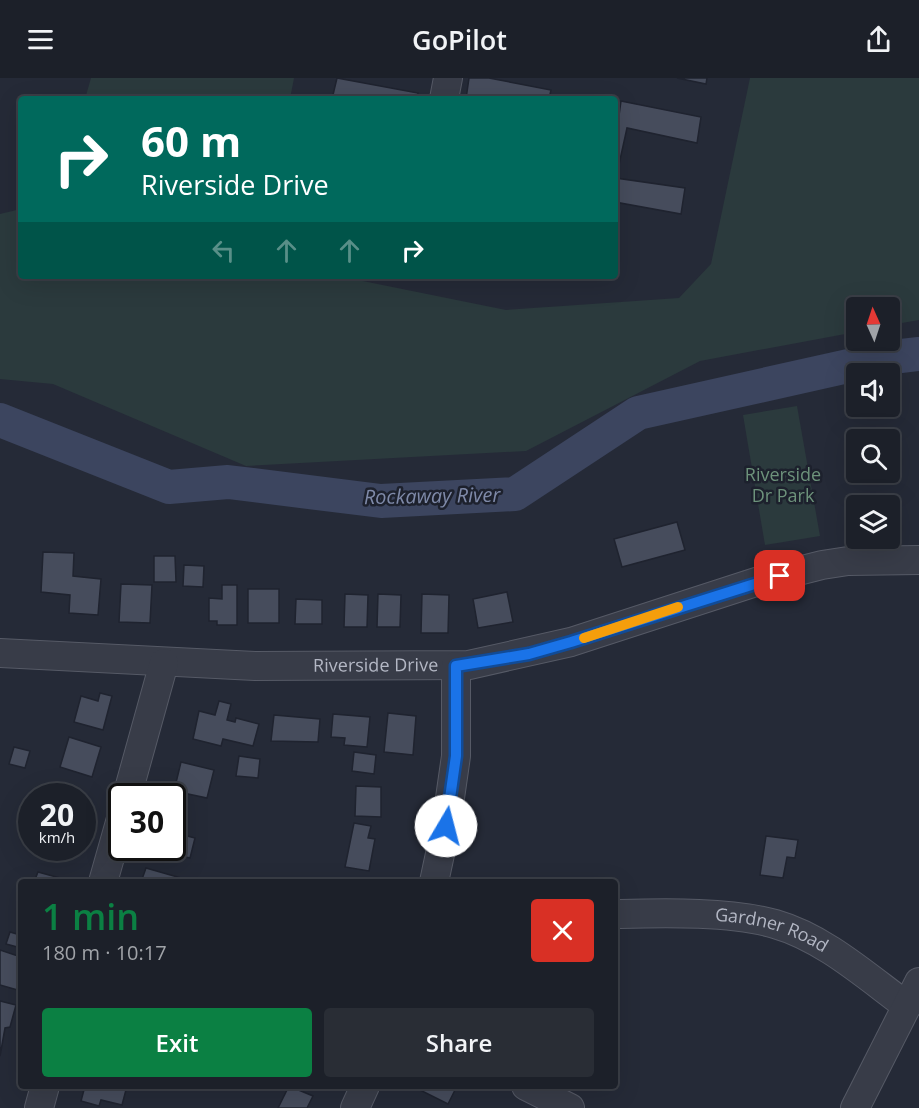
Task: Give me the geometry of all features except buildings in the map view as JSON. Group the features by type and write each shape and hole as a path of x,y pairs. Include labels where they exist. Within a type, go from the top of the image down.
{"street":[{"path":"445,96 448,78"},
{"name":"Riverside Drive","path":"0,653 164,663 347,667 456,666 540,651 759,581 822,565 848,561 919,560"},
{"path":"131,783 164,663"},
{"path":"435,879 446,826 456,756 456,666"},
{"path":"104,879 109,861"},
{"name":"Gardner Road","path":"618,914 715,915 775,924 824,946 913,994"},
{"path":"855,1108 913,994"},
{"path":"39,1108 44,1089"},
{"path":"355,1108 364,1089"},
{"path":"532,1089 570,1108"}],"green space":[{"path":"91,78 294,78 291,96 86,96"},
{"path":"750,78 919,78 919,320 900,323 900,297 846,297 846,334 700,361 526,451 246,466 53,384 0,379 0,214 18,210 18,279 353,279 506,310 679,298 711,264"},
{"name":"Riverside Dr Park","path":"797,406 820,536 765,545 743,415"}],"waterway":[{"name":"Rockaway River","path":"0,420 169,487 228,482 381,501 515,494 638,413 884,358 919,354"}],"slow traffic":[{"path":"584,638 678,607"}],"route":[{"path":"446,826 456,756 456,666 469,666 529,654 780,576"}]}
